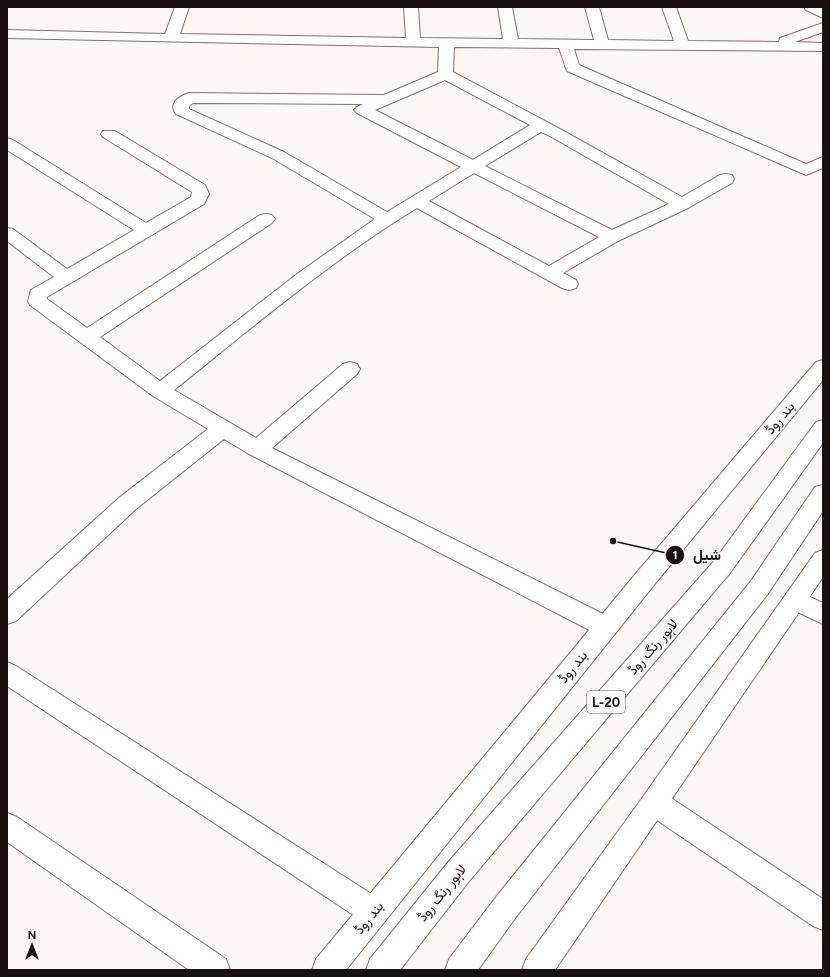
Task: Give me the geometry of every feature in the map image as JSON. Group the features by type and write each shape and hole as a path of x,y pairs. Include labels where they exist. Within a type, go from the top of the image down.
{"main road":[{"path":"172,38 182,7"},
{"path":"411,7 413,42"},
{"path":"505,7 511,43"},
{"path":"592,7 602,44"},
{"path":"668,7 682,44"},
{"path":"811,7 823,14"},
{"path":"773,45 823,27"},
{"path":"7,34 413,42 773,45 823,47"},
{"path":"445,74 447,42"},
{"path":"565,43 572,68 806,170 823,175"},
{"path":"445,74 362,110 612,237"},
{"path":"445,74 541,125 682,204"},
{"path":"386,100 189,98 181,104 181,111 278,155 387,219"},
{"path":"160,391 303,278 387,219 541,125"},
{"path":"108,134 199,189 201,194 198,200 38,294 37,301 160,391 257,449 606,627"},
{"path":"8,146 147,231"},
{"path":"806,170 823,162"},
{"path":"550,273 612,237 682,204 726,179"},
{"path":"416,201 569,284"},
{"path":"87,337 266,219"},
{"path":"7,233 67,278"},
{"name":"بند روڈ","path":"327,970 606,627 823,367"},
{"path":"257,449 350,369"},
{"name":"لاہور رنگ روڈ","path":"381,970 460,870 722,567 823,427"},
{"path":"7,614 88,538 128,503 223,429"},
{"path":"460,970 506,907 759,588 823,494"},
{"path":"537,970 655,803 823,559"},
{"path":"795,600 823,614"},
{"path":"7,673 374,912"},
{"path":"655,803 823,916"},
{"path":"7,826 216,970"}],"place":[{"name":"شیل","path":"613,541"}]}
